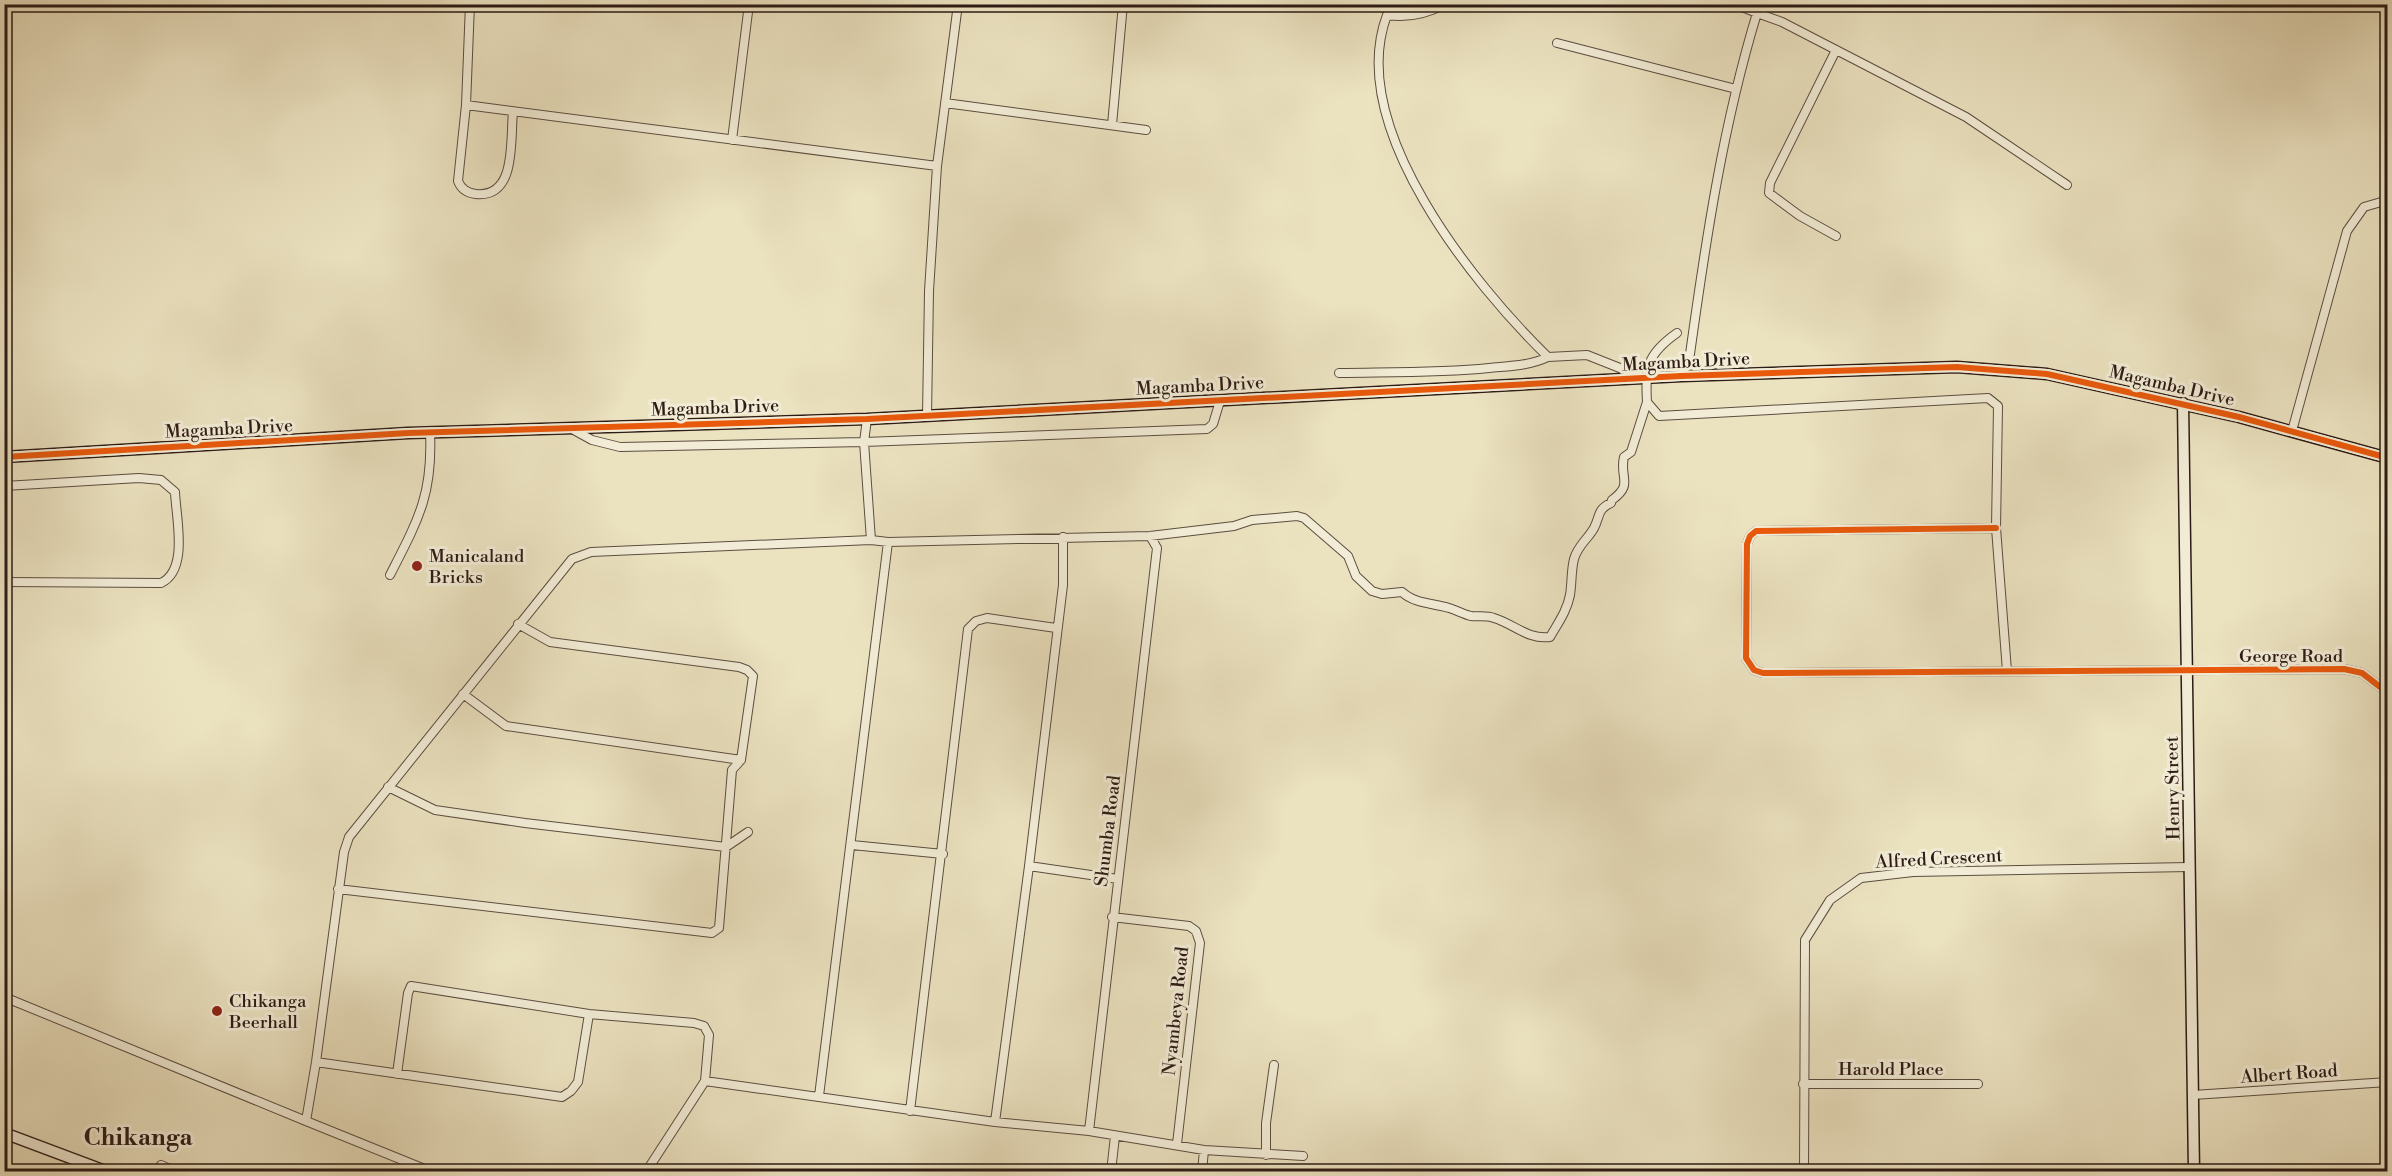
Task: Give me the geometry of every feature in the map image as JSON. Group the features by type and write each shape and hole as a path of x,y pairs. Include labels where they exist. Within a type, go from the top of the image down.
{"street":[{"path":"470,4 466,105 458,181 464,190 474,194 495,190 506,180 513,112"},
{"path":"732,140 749,4"},
{"path":"927,416 929,291 937,166 958,4"},
{"path":"1112,125 1123,4"},
{"path":"1445,4 1434,10 1403,17 1387,15 1379,34 1377,65 1394,140 1423,202 1512,322 1548,357"},
{"path":"1735,4 1782,22 1966,117 2067,185"},
{"path":"1681,376 1690,354 1711,206 1736,89 1757,13"},
{"path":"1557,43 1736,89"},
{"path":"1836,50 1770,183 1769,193 1800,216 1836,236"},
{"path":"945,103 1146,129"},
{"path":"466,105 937,166"},
{"path":"2292,431 2347,231 2364,207 2388,200"},
{"path":"306,1121 316,1062 338,889 348,837 572,558 591,552 871,540 888,542 1150,536 1234,526 1277,516 1304,518 1348,556 1356,576 1372,591 1382,594 1402,592 1409,598 1429,605 1450,608 1473,616 1492,617 1530,636 1550,637 1561,621 1569,599 1574,558 1579,546 1594,528 1596,517 1603,507 1623,492 1624,457 1631,452 1647,402 1647,366 1654,353 1677,333"},
{"path":"1339,373 1364,375 1471,370 1524,365 1548,357 1587,355 1646,378"},
{"name":"Magamba Drive","path":"4,457 430,432 867,419 1681,376 1957,367 2048,374 2183,404 2388,458"},
{"path":"1647,402 1659,416 1988,398 1998,406 1996,528 2007,671"},
{"path":"571,428 592,441 620,447 864,442 1207,429 1213,424 1220,401"},
{"name":"Henry Street","path":"2183,404 2194,1172"},
{"path":"867,419 864,442 871,540"},
{"path":"390,575 421,514 432,468 430,432"},
{"path":"4,486 139,477 161,480 175,492 179,562 168,580 161,583 4,582"},
{"name":"George Road","path":"1996,528 1756,531 1750,536 1747,544 1746,658 1754,670 1763,674 2344,669 2362,673 2388,693"},
{"name":"Shumba Road","path":"1089,1131 1112,917 1157,548 1150,536"},
{"path":"995,1122 1063,585 1063,537"},
{"path":"819,1096 888,542"},
{"path":"910,1111 943,854 968,629 976,621 987,618 1056,628"},
{"path":"338,889 712,933 719,928 722,921 732,770 741,760 753,676 747,670 550,642 518,624"},
{"path":"463,694 506,726 741,760"},
{"path":"388,788 435,810 525,824 726,847 748,832"},
{"path":"852,845 943,854"},
{"path":"1029,866 1118,879"},
{"name":"Alfred Crescent","path":"1803,1172 1806,940 1830,900 1861,878 1912,872 2190,867"},
{"name":"Nyambeya Road","path":"1112,917 1189,926 1196,931 1200,943 1177,1144"},
{"path":"397,1074 408,993 411,986 588,1014 694,1023 704,1026 709,1035 705,1082 646,1172"},
{"path":"4,998 432,1172"},
{"path":"316,1062 562,1097 572,1091 578,1082 588,1014"},
{"path":"1266,1155 1266,1123 1274,1065"},
{"path":"705,1082 995,1122 1089,1131 1204,1150 1303,1156"},
{"name":"Albert Road","path":"2193,1095 2388,1082"},
{"name":"Harold Place","path":"1803,1084 1978,1084"},
{"path":"4,1133 79,1167 108,1172"},
{"path":"1111,1172 1115,1136"},
{"path":"1202,1172 1204,1150"},
{"path":"155,1172 161,1165 177,1172"}],"cycle path":[{"path":"4,457 408,433 867,419 1681,376 1957,367 2047,374 2239,417 2388,458"},
{"path":"1996,528 1756,531 1750,536 1747,544 1746,658 1754,670 1763,673 2344,669 2362,673 2388,693"}],"place":[{"name":"Manicaland Bricks","path":"417,566"},
{"name":"Chikanga Beerhall","path":"217,1011"}],"district":[{"name":"Chikanga","path":"138,1138"}]}
